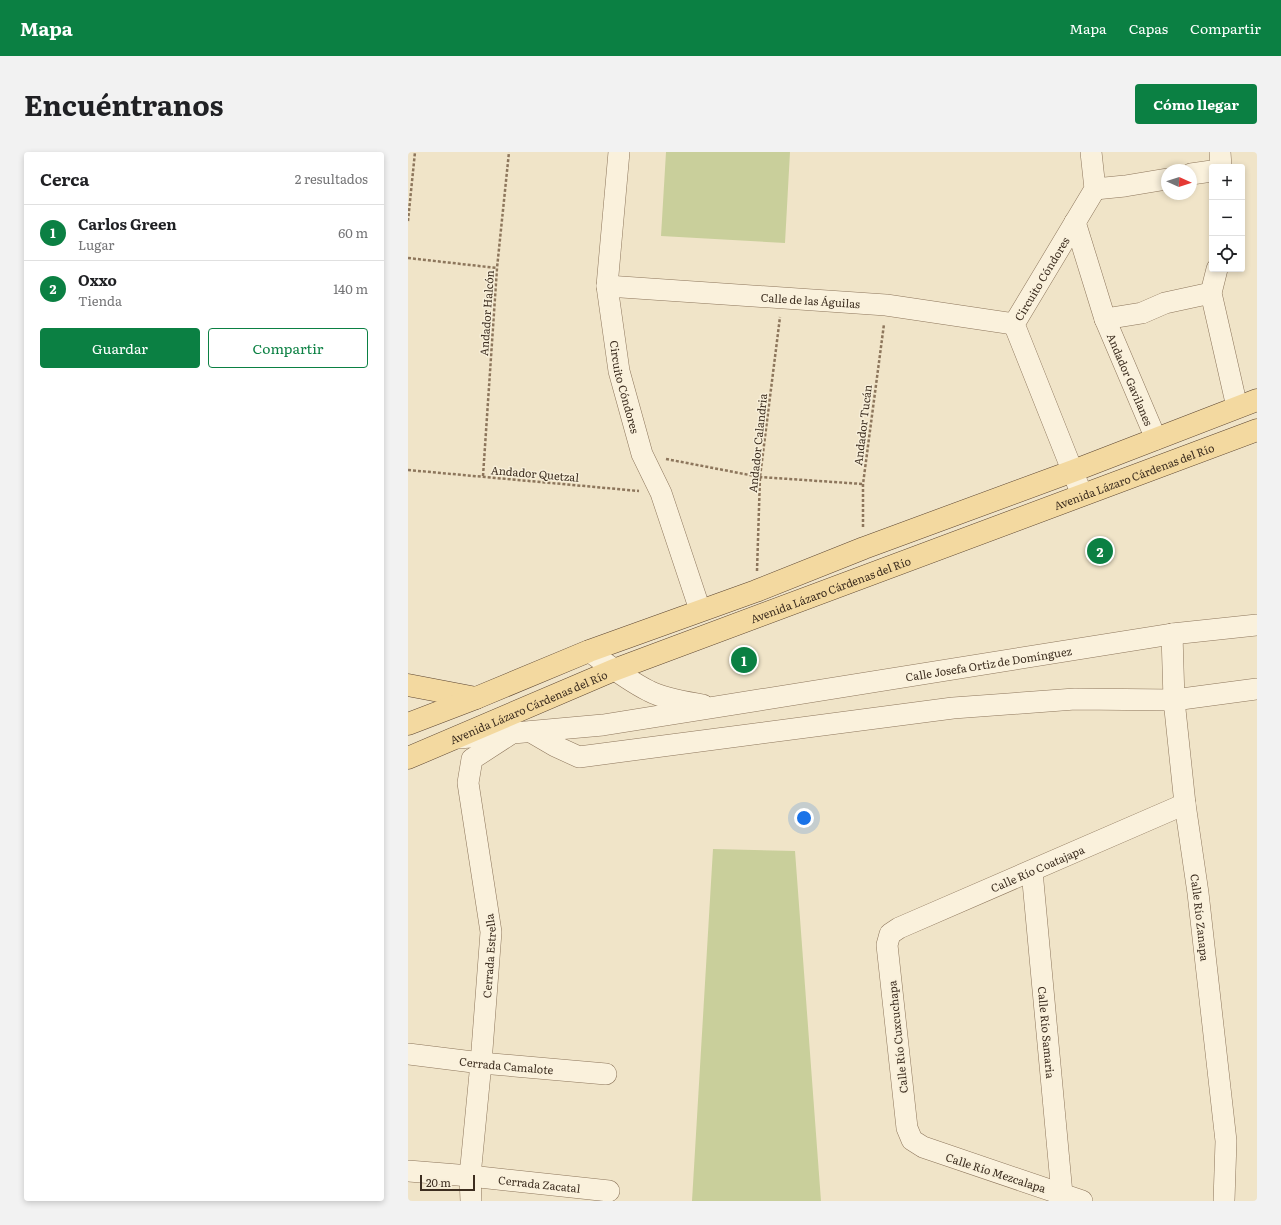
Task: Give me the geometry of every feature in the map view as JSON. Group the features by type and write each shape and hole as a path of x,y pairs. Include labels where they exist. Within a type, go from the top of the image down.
{"main road":[{"path":"408,724 476,698 589,651 756,591 864,548 1073,471 1247,404"},
{"name":"Avenida Lázaro Cárdenas del Río","path":"408,758 614,670 1257,430"},
{"path":"408,685 476,698"},
{"path":"408,775 455,738"}],"street":[{"name":"Circuito Cóndores","path":"618,152 607,286 619,371 642,454 661,493 700,610"},
{"path":"1091,152 1095,189 1126,186 1161,180"},
{"path":"1220,152 1221,164"},
{"path":"1197,173 1209,171"},
{"name":"Circuito Cóndores","path":"1082,495 1014,324 1095,189"},
{"name":"Andador Gavilanes","path":"1075,222 1105,319 1156,439"},
{"path":"1216,272 1211,293 1247,404"},
{"name":"Calle de las Águilas","path":"607,286 886,304 1014,324"},
{"name":"Andador Gavilanes","path":"1105,319 1142,313 1165,303 1211,293"},
{"name":"Calle Josefa Ortiz de Domínguez","path":"455,738 603,725 1172,634 1257,624"},
{"name":"Calle Río Zanapa","path":"1172,634 1174,700 1185,804 1198,892 1226,1142 1224,1201"},
{"path":"589,651 614,670 650,692 684,702 722,707"},
{"path":"521,733 579,757 953,708 1075,699 1174,700 1257,688"},
{"name":"Cerrada Estrella","path":"471,1201 470,1176 481,1063 491,932 468,783 472,759 521,733"},
{"name":"Calle Río Coatajapa","path":"890,934 898,928 1185,804"},
{"name":"Calle Río Samaria","path":"1032,871 1062,1194"},
{"name":"Calle Río Cuxcuchapa","path":"890,934 887,945 907,1128 912,1140"},
{"name":"Cerrada Camalote","path":"408,1054 481,1063 606,1074"},
{"name":"Calle Río Mezcalapa","path":"912,1140 923,1148 1082,1201"},
{"name":"Cerrada Zacatal","path":"408,1171 609,1191"}],"path":[{"path":"408,221 415,152"},
{"name":"Andador Halcón","path":"483,476 497,268 509,152"},
{"path":"408,258 497,268"},
{"name":"Andador Calandria","path":"756,591 760,477 783,297"},
{"name":"Andador Tucán","path":"864,548 863,484 886,304"},
{"path":"642,454 760,477 863,484"},
{"name":"Andador Quetzal","path":"408,470 661,493"}],"green space":[{"path":"666,152 790,152 785,243 661,236"},
{"path":"713,849 795,851 821,1201 692,1201"}],"place":[{"name":"Oxxo","path":"1100,551"},
{"name":"Carlos Green","path":"744,660"}]}
